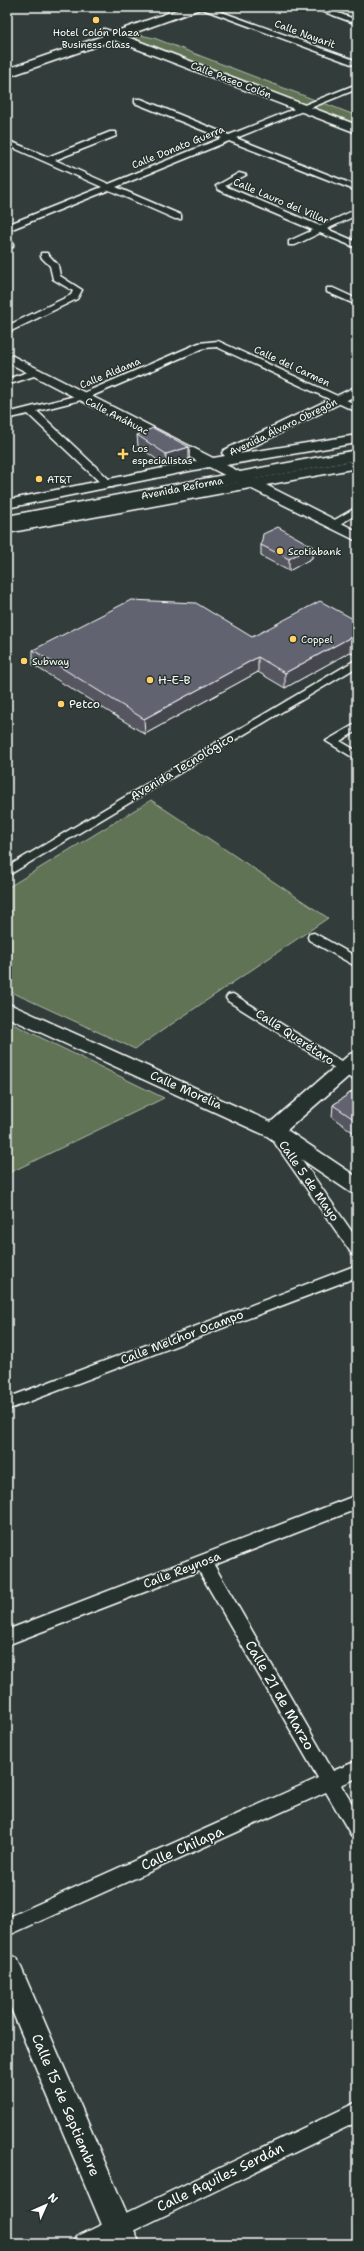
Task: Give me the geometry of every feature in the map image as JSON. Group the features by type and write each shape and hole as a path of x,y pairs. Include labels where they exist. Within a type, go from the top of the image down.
{"main road":[{"path":"7,73 128,27 174,7"},
{"path":"128,27 196,7"},
{"path":"128,27 150,36 135,35 129,38 128,41"},
{"path":"7,65 110,34"},
{"name":"Calle Paseo Colón","path":"110,34 357,129"},
{"path":"309,95 336,106"},
{"name":"Avenida Reforma","path":"7,512 237,478 357,448"},
{"name":"Avenida Reforma","path":"7,521 357,455"},
{"path":"7,509 32,508"}],"street":[{"name":"Calle Nayarit","path":"201,7 357,64"},
{"path":"315,7 357,22"},
{"name":"Calle Donato Guerra","path":"7,228 357,86"},
{"path":"138,101 357,189"},
{"path":"48,160 113,134"},
{"path":"7,142 111,186 178,217"},
{"name":"Calle Lauro del Villar","path":"242,175 220,186 357,245"},
{"path":"292,242 357,212"},
{"path":"7,330 74,297 78,290 56,277 54,265 44,255"},
{"path":"330,290 357,302"},
{"name":"Calle Aldama","path":"7,416 82,398 202,344 218,344"},
{"name":"Calle del Carmen","path":"218,344 357,409"},
{"name":"Calle Anáhuac","path":"7,357 34,373 237,478 357,537"},
{"path":"7,382 34,373"},
{"name":"Avenida Álvaro Obregón","path":"209,463 357,390"},
{"path":"30,410 109,485"},
{"name":"Avenida Reforma","path":"7,504 109,485 209,463 357,438"},
{"name":"Avenida Reforma","path":"7,529 237,478 357,464"},
{"path":"331,525 357,510"},
{"name":"Avenida Tecnológico","path":"7,872 357,662"},
{"path":"357,726 332,741 357,756"},
{"path":"314,937 357,964"},
{"name":"Calle Querétaro","path":"233,998 353,1068"},
{"name":"Calle Morelia","path":"7,1009 274,1131 357,1188"},
{"path":"274,1131 353,1068"},
{"name":"Calle 5 de Mayo","path":"274,1131 357,1250"},
{"name":"Calle Melchor Ocampo","path":"7,1404 357,1271"},
{"name":"Calle Reynosa","path":"7,1638 357,1502"},
{"name":"Calle 21 de Marzo","path":"203,1562 357,1829"},
{"name":"Calle Chilapa","path":"7,1927 357,1769"},
{"name":"Calle 15 de Septiembre","path":"7,1967 121,2235"},
{"name":"Calle Aquiles Serdán","path":"83,2244 121,2235 357,2112"}],"green space":[{"path":"140,35 154,38 315,100 300,106 138,44 132,38"},
{"path":"321,102 357,116 357,127 307,108"},
{"path":"151,800 328,918 135,1049 7,990 7,888"},
{"path":"7,1021 164,1098 7,1174"}],"building":[{"path":"153,428 189,447 166,454 137,435"},
{"path":"278,527 312,546 289,559 261,545 263,534"},
{"name":"H-E-B","path":"131,600 196,603 252,637 320,601 357,621 357,640 351,637 285,673 258,657 144,719 33,650"},
{"path":"357,1088 357,1119 355,1120 333,1105"}],"place":[{"name":"Hotel Colón Plaza Business Class","path":"96,20"},
{"name":"Los especialistas","path":"123,454"},
{"name":"AT&T","path":"39,479"},
{"name":"Scotiabank","path":"280,551"},
{"name":"Coppel","path":"293,639"},
{"name":"Subway","path":"24,661"},
{"name":"H-E-B","path":"150,680"},
{"name":"Petco","path":"61,704"}]}
